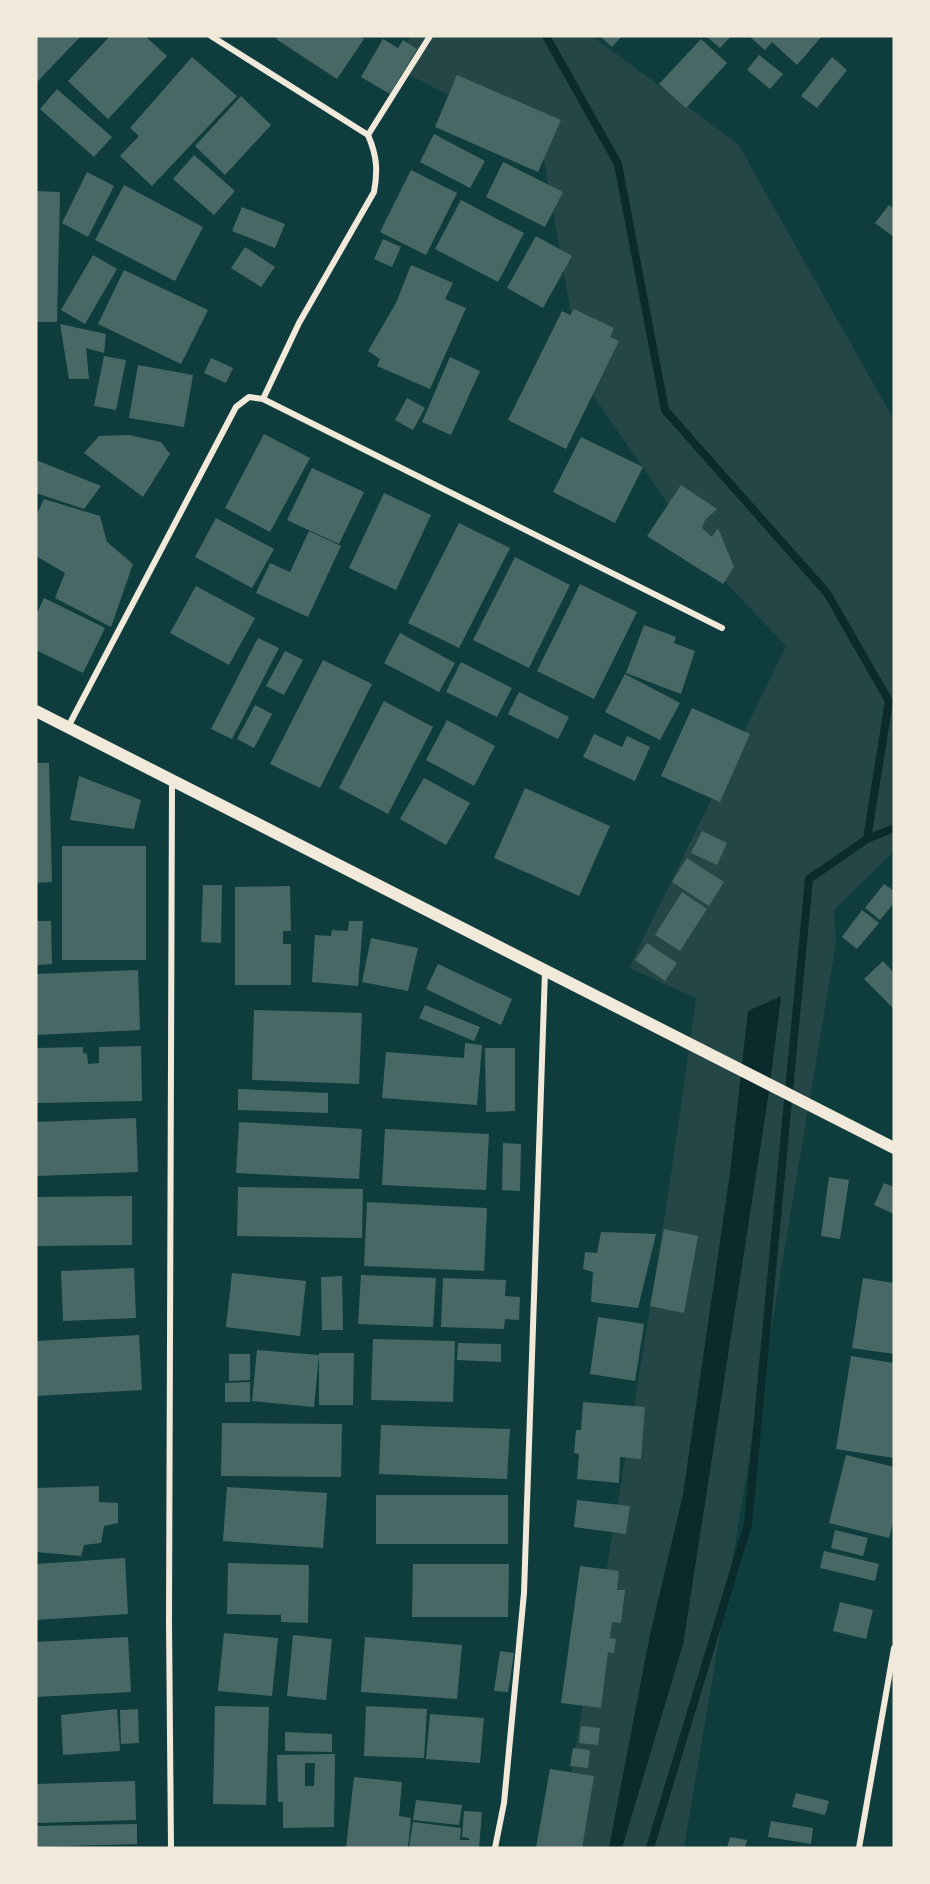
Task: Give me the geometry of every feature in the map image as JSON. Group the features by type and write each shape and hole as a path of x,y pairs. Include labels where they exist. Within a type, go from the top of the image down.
{"main road":[{"path":"36,711 894,1148"}],"street":[{"path":"211,36 368,135 376,153 377,172 374,192 299,323 263,399"},
{"path":"368,135 430,36"},
{"path":"67,728 236,407 249,397 263,399 722,628"},
{"path":"171,1848 169,1609 172,780"},
{"path":"495,1848 504,1803 524,1593 545,970"},
{"path":"859,1848 894,1648"}],"shaded area":[{"path":"411,36 592,36 738,144 894,420 894,851 834,910 836,943 684,1848 622,1848 683,1644 769,1091 781,997 748,1011 730,1174 683,1495 650,1635 609,1848 558,1848 649,1318 696,998 629,968 786,646 713,569 583,381 541,143 392,66"},
{"path":"781,996 769,1091 683,1644 622,1848 609,1848 650,1635 683,1495 730,1174 748,1011"}],"building":[{"path":"36,36 81,36 36,83"},
{"path":"110,36 145,36 167,56 108,119 68,81"},
{"path":"280,36 359,36 364,39 337,79 276,39"},
{"path":"600,36 622,36 612,47"},
{"path":"706,36 731,36 720,48"},
{"path":"749,36 822,36 797,65 772,42 765,50"},
{"path":"383,39 398,48 403,40 417,49 390,94 361,77"},
{"path":"701,39 727,63 686,108 659,84"},
{"path":"759,55 783,74 770,89 747,70"},
{"path":"192,57 237,96 152,186 120,156 139,136 130,128"},
{"path":"832,57 847,70 817,108 801,96"},
{"path":"457,75 561,120 538,172 435,127"},
{"path":"57,89 112,137 94,157 40,109"},
{"path":"241,96 271,125 225,175 195,146"},
{"path":"434,134 485,161 470,188 420,162"},
{"path":"194,155 235,191 214,215 173,179"},
{"path":"503,162 563,192 545,227 486,197"},
{"path":"411,170 457,193 426,255 380,232"},
{"path":"87,172 114,186 88,237 62,223"},
{"path":"124,185 203,227 175,281 95,240"},
{"path":"36,191 60,192 57,322 36,322"},
{"path":"461,200 524,233 498,282 435,249"},
{"path":"889,205 894,209 894,237 875,223"},
{"path":"242,207 285,224 275,248 232,231"},
{"path":"536,236 572,256 543,308 507,288"},
{"path":"383,239 401,247 392,267 374,259"},
{"path":"245,247 275,267 261,287 231,268"},
{"path":"93,255 117,269 85,324 61,310"},
{"path":"411,265 453,283 445,299 466,308 430,389 377,366 380,359 368,351 396,303"},
{"path":"124,270 208,310 181,364 98,324"},
{"path":"574,309 614,328 610,337 619,341 566,449 508,420 562,311 570,315"},
{"path":"60,324 106,334 104,353 86,348 89,379 69,379"},
{"path":"104,356 126,360 116,410 94,406"},
{"path":"450,357 480,371 451,435 422,422"},
{"path":"211,358 233,368 226,383 204,373"},
{"path":"138,365 193,375 184,427 129,418"},
{"path":"407,398 425,408 413,430 395,420"},
{"path":"264,434 310,458 270,532 225,508"},
{"path":"129,435 161,442 170,454 143,497 84,453 99,436"},
{"path":"581,437 643,467 615,523 553,492"},
{"path":"36,460 101,486 84,509 36,493"},
{"path":"312,468 364,492 339,544 287,520"},
{"path":"681,485 717,509 705,520 702,528 712,537 718,528 734,567 723,584 647,536"},
{"path":"384,493 431,515 396,590 349,568"},
{"path":"44,499 100,516 107,542 133,564 111,627 55,598 65,573 36,556 36,516"},
{"path":"216,518 274,549 252,588 195,557"},
{"path":"459,523 510,548 459,648 408,623"},
{"path":"309,531 341,546 308,617 256,593 270,563 290,572"},
{"path":"515,557 570,585 529,668 473,640"},
{"path":"580,584 637,612 594,699 537,671"},
{"path":"196,586 255,618 229,665 170,633"},
{"path":"44,598 105,628 83,673 36,650 36,615"},
{"path":"644,625 676,637 674,643 695,651 681,694 626,673"},
{"path":"400,633 455,663 439,692 384,663"},
{"path":"258,638 279,648 232,739 211,729"},
{"path":"285,651 303,660 284,695 266,686"},
{"path":"323,660 372,684 320,788 270,764"},
{"path":"461,662 512,688 497,717 446,692"},
{"path":"625,674 680,703 660,740 605,712"},
{"path":"519,692 569,717 558,739 508,714"},
{"path":"384,701 433,727 388,814 339,788"},
{"path":"255,705 272,714 254,748 237,739"},
{"path":"692,708 750,734 720,802 661,776"},
{"path":"447,720 495,746 474,786 426,760"},
{"path":"594,734 622,747 627,736 650,747 635,781 583,757"},
{"path":"36,763 49,763 52,882 36,883"},
{"path":"79,776 141,800 134,829 70,820"},
{"path":"424,778 470,803 446,845 400,819"},
{"path":"525,788 610,826 579,896 494,858"},
{"path":"702,831 727,843 717,865 691,853"},
{"path":"62,846 146,846 146,960 62,960"},
{"path":"687,858 724,882 709,906 672,882"},
{"path":"884,884 894,891 894,903 880,920 865,908"},
{"path":"203,885 222,885 221,943 201,942"},
{"path":"290,886 291,931 283,931 283,944 291,944 291,985 235,985 235,887"},
{"path":"682,892 707,909 680,951 655,935"},
{"path":"862,910 879,923 857,949 842,937"},
{"path":"36,921 51,921 52,964 36,965"},
{"path":"349,921 363,921 358,986 312,982 315,935 331,936 332,930 348,931"},
{"path":"371,938 418,948 408,991 362,982"},
{"path":"647,943 677,963 665,981 635,960"},
{"path":"883,961 894,973 894,1009 864,979"},
{"path":"438,964 512,999 501,1025 426,989"},
{"path":"138,970 140,1030 36,1035 36,974"},
{"path":"425,1005 480,1027 474,1041 419,1018"},
{"path":"254,1010 362,1013 359,1084 252,1080"},
{"path":"465,1043 482,1045 477,1105 382,1098 386,1052 464,1058"},
{"path":"141,1046 142,1101 37,1103 36,1048 83,1047 83,1053 87,1054 88,1064 99,1063 99,1047"},
{"path":"485,1048 515,1048 515,1111 486,1112"},
{"path":"238,1089 328,1093 328,1113 238,1110"},
{"path":"136,1118 138,1172 36,1176 36,1122"},
{"path":"239,1122 362,1129 359,1179 236,1173"},
{"path":"385,1129 489,1134 486,1190 382,1185"},
{"path":"503,1143 521,1144 520,1191 502,1190"},
{"path":"829,1177 849,1180 840,1239 821,1236"},
{"path":"884,1183 894,1187 894,1214 874,1205"},
{"path":"238,1187 363,1189 362,1238 237,1236"},
{"path":"132,1196 132,1245 36,1246 36,1197"},
{"path":"367,1202 487,1208 484,1271 364,1266"},
{"path":"664,1229 698,1236 684,1313 650,1306"},
{"path":"601,1232 656,1234 638,1308 591,1302 593,1272 583,1269 585,1252 597,1253"},
{"path":"134,1268 136,1318 63,1321 61,1271"},
{"path":"232,1273 306,1281 300,1336 226,1327"},
{"path":"361,1275 436,1278 433,1327 358,1324"},
{"path":"342,1276 343,1330 322,1330 321,1277"},
{"path":"443,1278 506,1280 505,1296 520,1297 519,1320 505,1319 504,1329 441,1327"},
{"path":"863,1278 894,1283 894,1354 852,1348"},
{"path":"598,1317 644,1324 635,1381 590,1374"},
{"path":"139,1335 142,1390 36,1396 36,1341"},
{"path":"373,1339 455,1341 453,1402 371,1400"},
{"path":"458,1343 501,1344 501,1362 457,1360"},
{"path":"257,1350 319,1355 314,1407 252,1401"},
{"path":"319,1353 354,1353 353,1405 319,1405"},
{"path":"229,1354 250,1354 250,1380 229,1381"},
{"path":"851,1356 894,1363 894,1458 836,1449"},
{"path":"250,1382 250,1402 225,1402 225,1383"},
{"path":"583,1402 645,1407 641,1459 620,1457 619,1483 577,1479 579,1454 574,1453 576,1430 581,1430"},
{"path":"222,1423 342,1424 341,1477 221,1476"},
{"path":"381,1425 510,1429 507,1479 379,1474"},
{"path":"846,1455 894,1467 894,1519 889,1538 829,1523"},
{"path":"99,1486 99,1502 118,1503 118,1523 104,1526 101,1543 84,1545 81,1556 36,1552 36,1488"},
{"path":"227,1487 327,1493 323,1548 223,1541"},
{"path":"376,1495 508,1495 508,1544 376,1544"},
{"path":"577,1500 630,1506 626,1534 574,1527"},
{"path":"835,1530 868,1538 863,1556 831,1548"},
{"path":"824,1551 879,1564 875,1581 820,1568"},
{"path":"125,1558 128,1614 36,1620 36,1564"},
{"path":"228,1563 309,1565 308,1623 281,1622 281,1615 227,1614"},
{"path":"413,1564 509,1564 508,1617 412,1617"},
{"path":"580,1566 619,1571 617,1590 625,1590 621,1623 612,1622 610,1638 616,1639 614,1653 608,1652 601,1708 561,1703"},
{"path":"840,1602 873,1610 866,1639 833,1631"},
{"path":"224,1633 278,1638 272,1696 218,1691"},
{"path":"293,1635 332,1639 326,1700 287,1696"},
{"path":"128,1637 131,1692 36,1697 36,1642"},
{"path":"365,1637 462,1645 457,1699 361,1692"},
{"path":"500,1651 514,1653 508,1692 494,1691"},
{"path":"215,1706 269,1707 266,1805 213,1804"},
{"path":"366,1706 427,1709 424,1758 364,1756"},
{"path":"117,1709 120,1751 63,1755 61,1715"},
{"path":"138,1709 139,1743 121,1744 120,1710"},
{"path":"430,1714 484,1718 480,1763 426,1759"},
{"path":"581,1726 600,1728 598,1745 579,1743"},
{"path":"285,1732 332,1734 332,1752 285,1751"},
{"path":"573,1748 590,1750 588,1768 570,1766"},
{"path":"335,1754 334,1827 283,1828 283,1802 278,1802 277,1755","holes":["305,1763 315,1763 314,1786 305,1786"]},
{"path":"550,1769 594,1776 582,1848 536,1848"},
{"path":"354,1777 402,1782 399,1816 411,1818 408,1848 346,1848"},
{"path":"135,1781 136,1820 36,1823 36,1784"},
{"path":"796,1793 829,1801 825,1815 792,1807"},
{"path":"416,1800 462,1805 459,1825 413,1820"},
{"path":"464,1811 482,1812 479,1848 409,1848 413,1822 461,1828 460,1840 469,1840 469,1838 462,1837"},
{"path":"771,1821 813,1828 811,1844 768,1837"},
{"path":"137,1824 137,1844 36,1847 36,1826"},
{"path":"730,1837 747,1840 745,1848 727,1848"}],"waterway":[{"path":"546,36 618,164 665,410 827,593 889,701 867,839"},
{"path":"650,1848 748,1524 809,879 867,839 894,828"}]}
